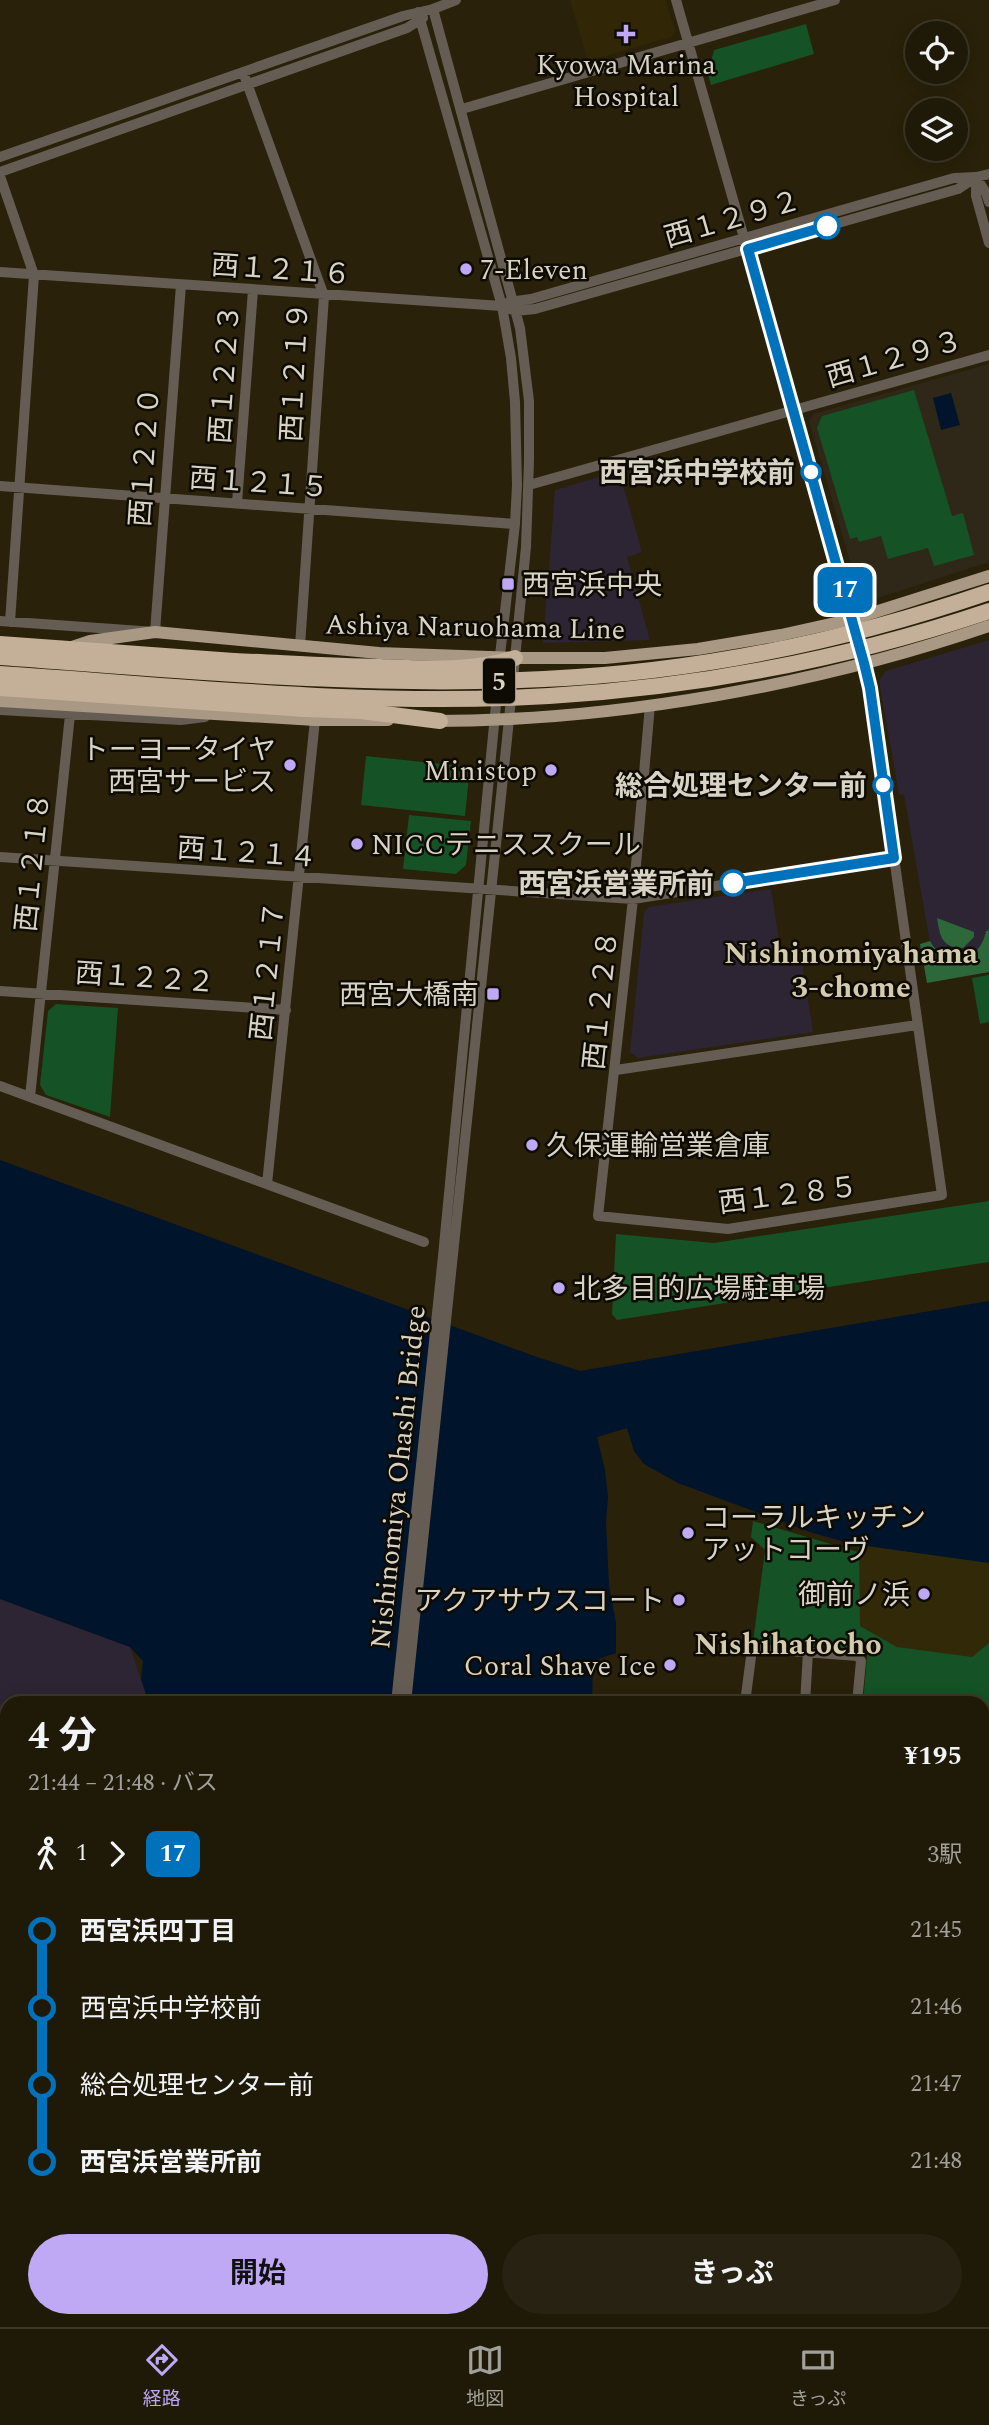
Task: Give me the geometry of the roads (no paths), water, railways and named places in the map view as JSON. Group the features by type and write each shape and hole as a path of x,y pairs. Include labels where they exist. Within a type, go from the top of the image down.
{"highway":[{"name":"5","path":"0,657 333,679 547,679 645,671 748,656 870,630 989,592"},
{"name":"5","path":"0,674 331,695 470,698 547,696 624,690 748,673 874,647 989,611"},
{"name":"5","path":"0,644 234,661 446,668 505,660"},
{"path":"0,688 361,711 440,721"}],"main road":[{"name":"Ashiya Naruohama Line","path":"0,674 90,641 155,632 379,653 505,660 605,658 698,649 853,619 989,576"},
{"path":"853,619 864,663"},
{"path":"0,701 315,720 440,721 562,716 650,705 754,687 864,663 989,626"}],"street":[{"path":"0,158 243,72 419,17 456,0"},
{"path":"677,0 853,619"},
{"path":"462,109 835,0"},
{"path":"433,9 514,305 524,352 529,401 526,547 494,720 476,890 447,1257"},
{"path":"155,632 5,622 34,275 0,174 407,28 419,17"},
{"path":"419,17 502,306 515,402 515,524 505,660 508,719 447,1257"},
{"name":"西１２１９","path":"243,72 324,296 300,646"},
{"name":"西１２９２","path":"514,305 535,309 747,243 958,189 976,177 989,174"},
{"path":"976,177 989,202"},
{"path":"976,177 976,196 989,243"},
{"name":"西１２１６","path":"0,272 324,296 514,305"},
{"name":"西１２２０","path":"155,632 180,285"},
{"name":"西１２２３","path":"237,503 253,290"},
{"name":"西１２９３","path":"529,485 989,355"},
{"name":"西１２１５","path":"0,486 515,524"},
{"path":"615,1070 917,1025 870,688 864,663"},
{"name":"西１２２８","path":"598,1216 633,899 650,705"},
{"path":"0,710 181,720 218,715"},
{"name":"西１２１８","path":"30,1097 70,715"},
{"name":"西１２１７","path":"267,1184 315,720"},
{"name":"西１２１４","path":"0,857 633,899 894,858"},
{"name":"西１２２２","path":"0,990 286,1010"},
{"name":"西１２８５","path":"598,1216 728,1229 942,1195 917,1025"},
{"path":"0,1086 424,1242"},
{"name":"Nishinomiya Ohashi Bridge","path":"398,1696 447,1257"},
{"name":"Nishinomiya Ohashi Bridge","path":"407,1696 447,1257"},
{"path":"746,1696 751,1657 749,1648 860,1658 857,1696"},
{"path":"805,1696 808,1652"}],"water":[{"path":"951,393 960,425 941,430 933,398"},
{"path":"0,1160 580,1371 989,1301 989,1563 852,1544 810,1532 678,1483 644,1464 634,1451 627,1428 597,1437 608,1497 606,1522 609,1586 616,1623 616,1653 593,1661 592,1696 147,1696 141,1679 143,1661 130,1647 0,1599"}],"place":[{"name":"Kyowa Marina Hospital","path":"626,34"},
{"name":"7-Eleven","path":"466,269"},
{"name":"西宮浜中学校前","path":"811,472"},
{"name":"西宮浜中央","path":"508,584"},
{"name":"トーヨータイヤ 西宮サービス","path":"290,765"},
{"name":"Ministop","path":"551,770"},
{"name":"総合処理センター前","path":"883,785"},
{"name":"NICCテニススクール","path":"357,844"},
{"name":"西宮浜営業所前","path":"733,883"},
{"name":"西宮大橋南","path":"493,994"},
{"name":"久保運輸営業倉庫","path":"532,1145"},
{"name":"北多目的広場駐車場","path":"559,1288"},
{"name":"コーラルキッチン アットコーヴ","path":"688,1533"},
{"name":"御前ノ浜","path":"924,1594"},
{"name":"アクアサウスコート","path":"679,1600"},
{"name":"Coral Shave Ice","path":"670,1665"}],"district":[{"name":"Nishinomiyahama 3-chome","path":"851,970"},
{"name":"Nishihatocho","path":"788,1644"}]}
